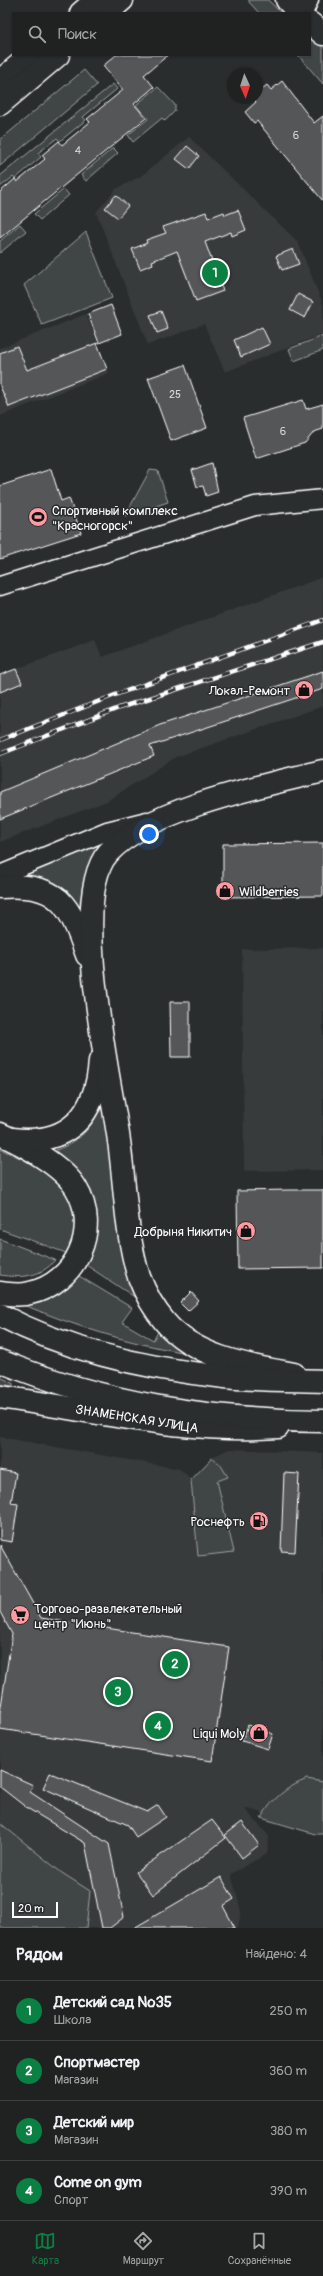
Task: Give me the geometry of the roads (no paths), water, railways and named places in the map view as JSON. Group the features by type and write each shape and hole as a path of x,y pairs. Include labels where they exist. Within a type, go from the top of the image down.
{"main road":[{"path":"82,12 96,0"},
{"path":"108,12 122,0"},
{"path":"287,0 298,12"},
{"path":"311,24 323,34"},
{"path":"0,81 30,56"},
{"path":"0,104 57,56"},
{"path":"323,771 275,783 167,816 124,839 107,854 98,868 94,885 92,905 93,973 101,1036 119,1142 133,1251 139,1277 153,1306 176,1333 194,1345 214,1354 262,1368 323,1381"},
{"path":"0,887 21,886 38,888 52,895 62,903 76,922 93,973"},
{"path":"6,1136 26,1141 57,1134 78,1121 94,1098 98,1080 101,1036"},
{"path":"0,1293 29,1294 52,1285 62,1278 77,1259 82,1247 86,1223 81,1199 69,1178 60,1170 6,1136"},
{"path":"0,1315 22,1327 65,1343 118,1359 167,1370 227,1377 323,1381"},
{"path":"0,1361 79,1389 131,1402 196,1414 323,1423"},
{"name":"ЗНАМЕНСКАЯ УЛИЦА","path":"0,1397 164,1424 206,1428 251,1429 323,1423"}],"street":[{"path":"303,12 309,0"},
{"path":"0,586 258,505 323,499"},
{"path":"0,875 107,831 167,816"}],"railway":[{"path":"0,740 115,695 323,620"},
{"path":"0,754 119,708 323,642"}],"place":[{"name":"Детский сад №35","path":"215,273"},
{"name":"Спортивный комплекс \"Красногорск\"","path":"38,517"},
{"name":"Локал-Ремонт","path":"304,690"},
{"name":"Wildberries","path":"225,891"},
{"name":"Добрыня Никитич","path":"246,1231"},
{"name":"Роснефть","path":"259,1521"},
{"name":"Торгово-развлекательный центр \"Июнь\"","path":"20,1615"},
{"name":"Спортмастер","path":"175,1664"},
{"name":"Детский мир","path":"118,1692"},
{"name":"Come on gym","path":"158,1726"},
{"name":"Liqui Moly","path":"259,1733"}]}
